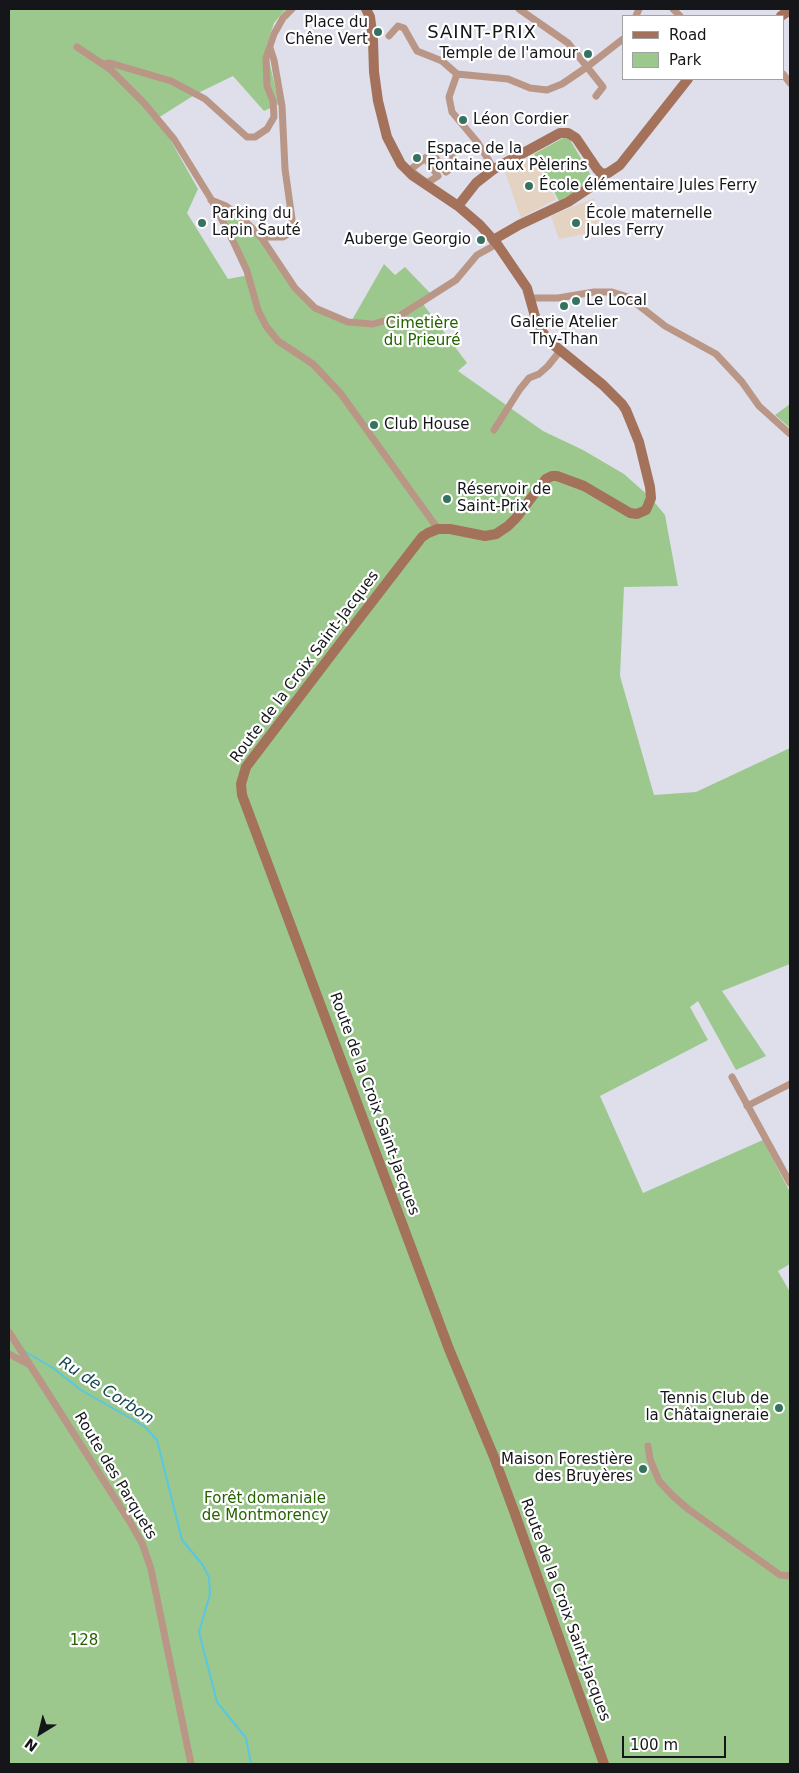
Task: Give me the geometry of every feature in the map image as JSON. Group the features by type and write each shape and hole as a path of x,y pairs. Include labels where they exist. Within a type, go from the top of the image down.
{"street":[{"path":"104,64 110,63 171,81 205,99 247,138 255,138 268,129 274,117 273,101 267,86 266,58 274,34 283,18 292,9"},
{"path":"78,47 104,64 144,103 174,139 211,199 247,271 258,310 266,326 278,341 313,364 341,394 438,528 490,535 508,526 546,479 552,476 584,486 630,513 642,513 650,504 650,486 639,442 626,410 603,385 560,351 540,330 527,288 495,242 480,225 458,206 412,175 400,164 387,138 378,101 374,72 373,40 370,18 366,9"},
{"path":"519,9 568,43 602,87 596,96"},
{"path":"389,36 398,26 404,28 417,51 442,61 457,74 508,80 530,88 547,90 562,84 622,40"},
{"path":"261,237 283,237 290,234 292,228 285,169 282,106 270,48"},
{"path":"457,74 449,97 452,112 478,143 494,169"},
{"path":"602,174 608,173 620,165 687,80"},
{"path":"458,206 476,183 494,169 564,132 576,138 602,174"},
{"path":"211,199 226,206 241,217 261,237 295,288 315,308 341,320 369,324 382,323 398,317 421,304 456,280 477,256 495,242 519,225 576,198 598,182 602,174"},
{"path":"530,298 558,298 594,292 612,292 628,297 665,326 716,354 742,382 759,406 790,434"},
{"path":"494,430 529,378 548,366 560,351"},
{"name":"Route de la Croix Saint-Jacques","path":"438,528 422,537 246,767 241,784 242,795 449,1348 499,1472 604,1764"},
{"path":"732,1077 790,1183"},
{"path":"747,1106 790,1084"},
{"name":"Route des Parquets","path":"9,1332 142,1543 151,1569 191,1764"},
{"path":"10,1354 31,1365"},
{"path":"648,1446 650,1459 659,1480 672,1495 688,1509 780,1574 790,1576"}],"shaded area":[{"name":"École élémentaire Jules Ferry","path":"533,157 556,199 521,218 505,172"},
{"name":"École maternelle Jules Ferry","path":"594,198 600,231 559,239 551,216"}],"green space":[{"name":"Forêt domaniale de Montmorency","path":"9,9 286,9 274,23 266,47 279,104 264,111 233,76 196,94 158,118 198,189 187,213 228,279 249,275 211,199 226,206 261,237 295,288 315,308 341,320 377,326 423,304 467,363 458,371 543,431 583,450 624,474 651,498 665,515 678,586 624,587 620,676 654,795 696,792 790,748 790,964 722,991 766,1056 736,1070 698,1001 690,1007 708,1040 600,1096 643,1193 763,1140 790,1192 790,1264 778,1271 790,1292 790,1764 9,1764"},
{"path":"563,138 569,138 593,179 590,183 559,201 534,154"},
{"path":"384,264 395,275 405,267 431,294 401,314 383,321 352,320"},
{"path":"790,404 790,428 775,415"}],"waterway":[{"name":"Ru de Corbon","path":"24,1351 53,1368 81,1390 144,1426 157,1440 182,1540 202,1564 209,1577 210,1594 199,1632 217,1702 246,1738 251,1764"}],"place":[{"name":"Place du Chêne Vert","path":"378,32"},
{"name":"Temple de l'amour","path":"588,54"},
{"name":"Léon Cordier","path":"463,120"},
{"name":"Espace de la Fontaine aux Pèlerins","path":"417,158"},
{"name":"École élémentaire Jules Ferry","path":"529,186"},
{"name":"Parking du Lapin Sauté","path":"202,223"},
{"name":"École maternelle Jules Ferry","path":"576,223"},
{"name":"Auberge Georgio","path":"481,240"},
{"name":"Le Local","path":"576,301"},
{"name":"Galerie Atelier Thy-Than","path":"564,306"},
{"name":"Club House","path":"374,425"},
{"name":"Réservoir de Saint-Prix","path":"447,499"},
{"name":"Tennis Club de la Châtaigneraie","path":"779,1408"},
{"name":"Maison Forestière des Bruyères","path":"643,1469"}],"district":[{"name":"SAINT-PRIX","path":"482,33"}],"park label":[{"name":"Cimetière du Prieuré","path":"422,332"},
{"name":"128","path":"84,1641"}]}
